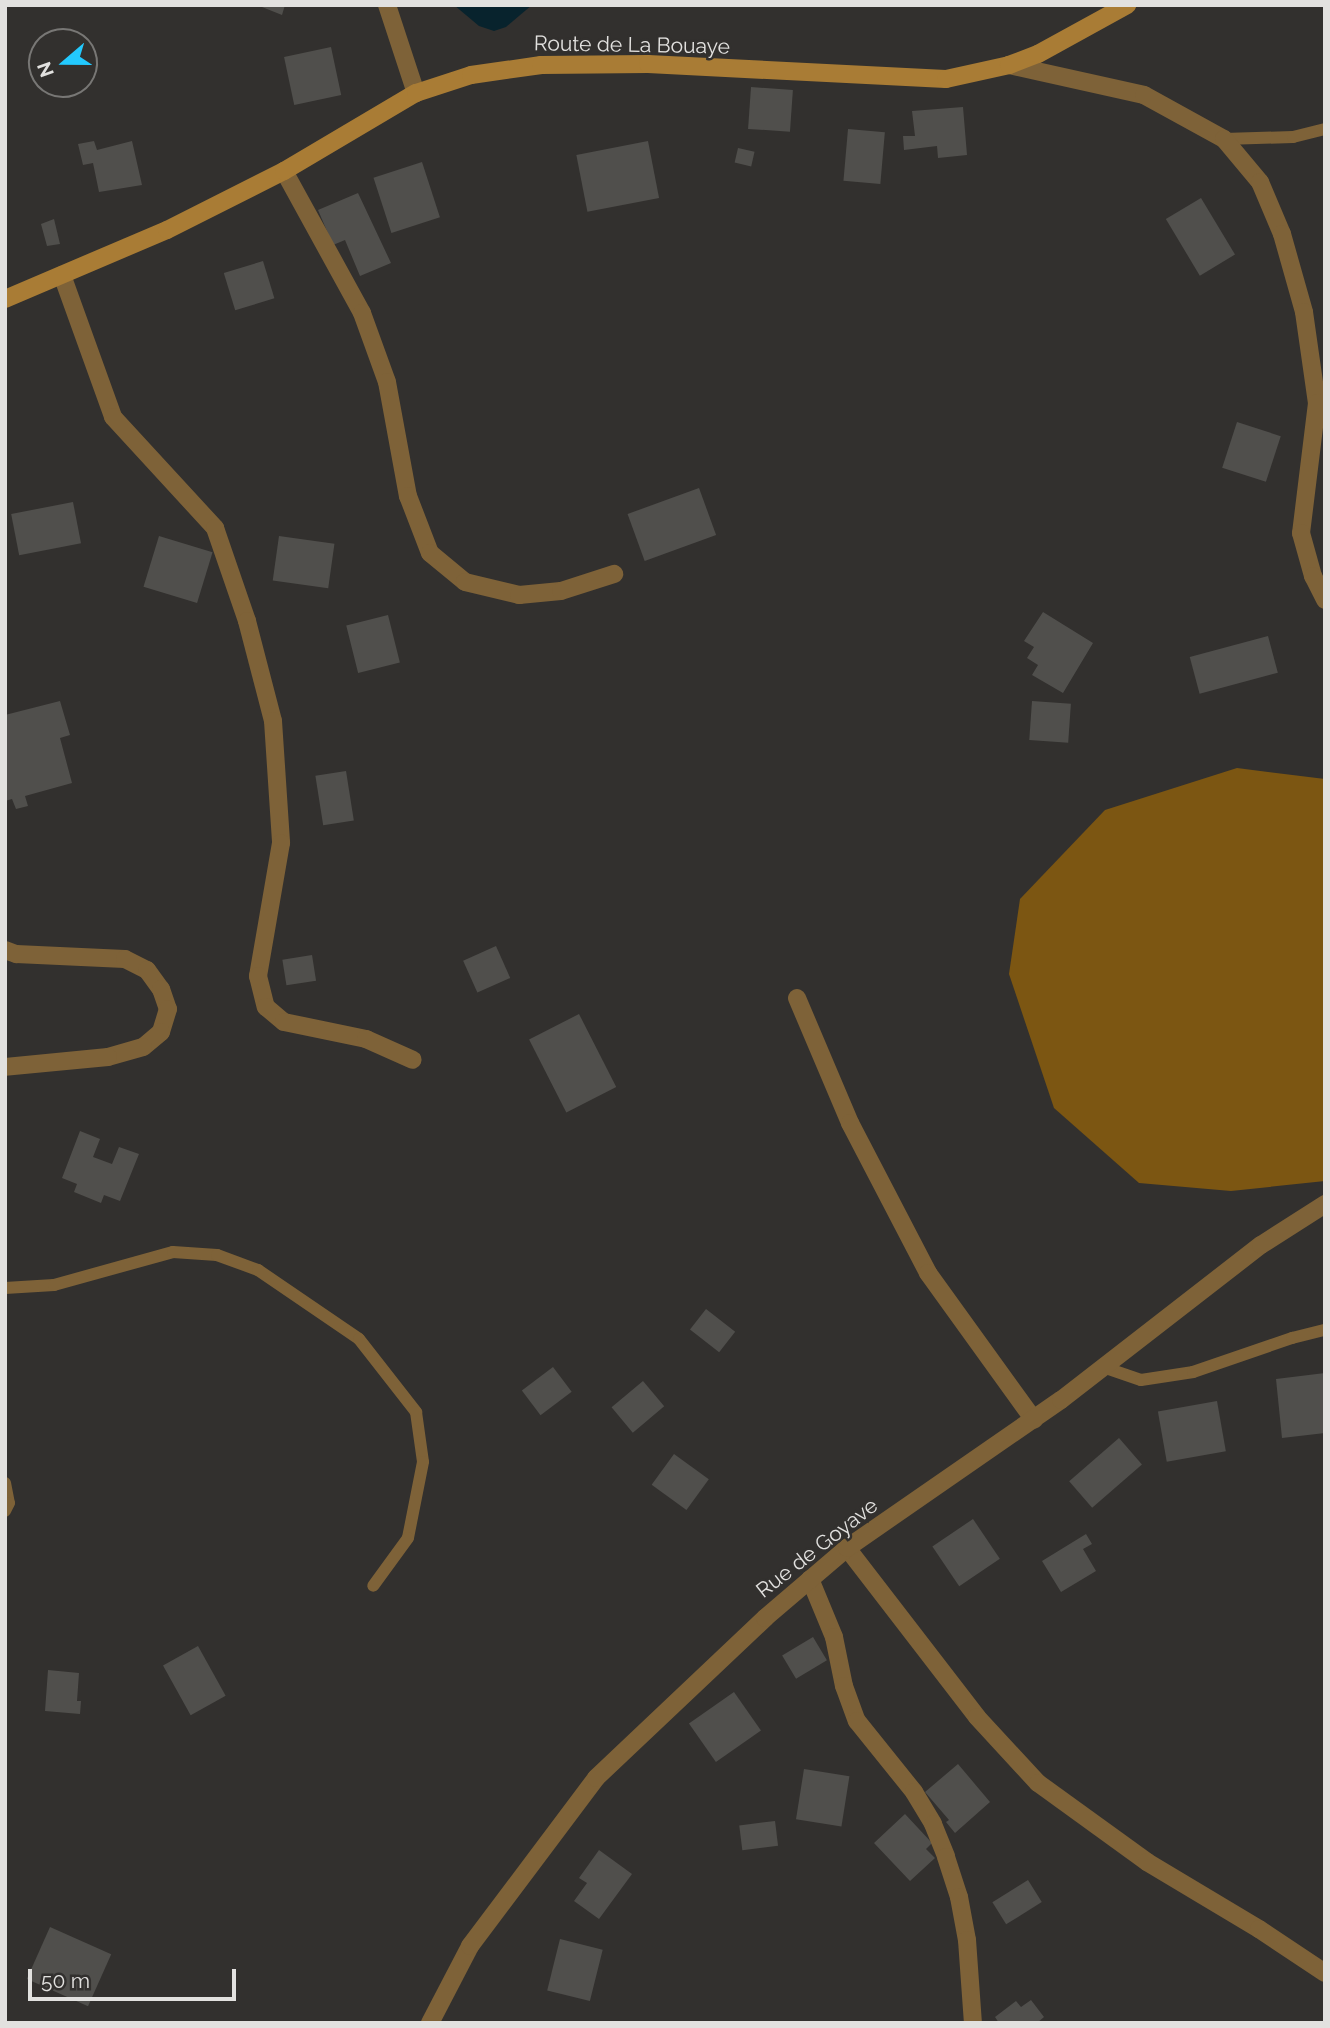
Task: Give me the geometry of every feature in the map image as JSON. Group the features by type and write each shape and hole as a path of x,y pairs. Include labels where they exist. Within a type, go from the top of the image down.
{"main road":[{"name":"Route de La Bouaye","path":"5,299 167,230 284,171 416,93 471,75 541,65 648,64 946,79 1009,65 1064,41 1128,5"}],"street":[{"path":"387,5 416,93"},
{"path":"1009,65 1144,94 1224,139 1260,182 1282,234 1304,312 1317,403 1301,533 1312,576 1325,600"},
{"path":"284,171 362,313 387,382 408,495 430,553 465,582 519,594 561,591 614,574"},
{"path":"62,275 113,417 215,528 247,621 272,721 281,843 258,976 266,1007 284,1022 366,1039 413,1060"},
{"path":"5,950 16,954 125,959 147,970 161,989 168,1009 160,1031 143,1046 108,1057 5,1067"},
{"path":"797,998 850,1123 928,1273 1034,1420"},
{"name":"Rue de Goyave","path":"430,2023 470,1946 596,1777 810,1579 847,1548 1034,1420 1261,1245 1325,1204"},
{"path":"847,1548 977,1717 1038,1783 1147,1863 1259,1929 1325,1973"},
{"path":"810,1579 834,1637 844,1686 857,1721 914,1792 933,1824 946,1857 959,1897 967,1941 973,2023"}],"lane":[{"path":"1224,139 1293,137 1325,129"},
{"path":"5,1288 54,1285 173,1252 217,1255 258,1270 359,1339 416,1412 424,1462 408,1538 373,1586"},
{"path":"1103,1367 1141,1380 1193,1372 1292,1338 1325,1330"},
{"path":"5,1483 9,1503 5,1511"}],"shaded area":[{"path":"1237,768 1325,779 1325,1181 1231,1191 1139,1183 1054,1108 1009,974 1020,899 1105,810"}],"water":[{"path":"454,5 532,5 506,27 494,31 479,26"}],"building":[{"path":"257,5 285,5 282,15"},
{"path":"331,47 341,95 294,105 284,57"},
{"path":"751,87 793,90 790,132 748,129"},
{"path":"963,107 967,155 938,158 937,146 904,150 903,136 915,136 912,111"},
{"path":"848,129 885,132 880,184 843,181"},
{"path":"94,141 97,150 132,141 142,185 99,192 93,163 83,165 78,144"},
{"path":"648,141 659,198 587,212 576,155"},
{"path":"738,148 755,152 751,166 735,163"},
{"path":"422,162 440,217 391,233 373,178"},
{"path":"358,193 391,263 360,276 345,240 333,245 318,210"},
{"path":"1201,198 1235,255 1200,276 1166,219"},
{"path":"54,219 60,244 47,246 41,224"},
{"path":"263,261 274,298 235,310 224,273"},
{"path":"1237,422 1281,436 1266,482 1222,468"},
{"path":"699,488 716,535 645,561 628,514"},
{"path":"73,502 81,543 19,555 11,514"},
{"path":"159,536 213,552 197,603 144,587"},
{"path":"279,536 334,544 328,588 273,581"},
{"path":"1043,612 1093,643 1063,693 1032,675 1038,665 1027,658 1034,647 1024,641"},
{"path":"388,615 400,663 358,673 346,625"},
{"path":"1268,636 1278,673 1200,694 1190,657"},
{"path":"60,701 70,735 60,738 72,783 25,796 28,806 16,809 12,799 5,801 5,715"},
{"path":"1032,701 1071,704 1068,743 1029,740"},
{"path":"346,771 354,820 323,825 315,776"},
{"path":"496,946 510,978 477,993 463,961"},
{"path":"312,955 316,981 286,985 282,960"},
{"path":"579,1014 616,1087 566,1112 529,1039"},
{"path":"80,1131 100,1139 93,1157 112,1164 119,1147 139,1154 120,1201 104,1195 101,1203 74,1192 77,1184 62,1178"},
{"path":"706,1309 735,1332 719,1352 690,1329"},
{"path":"553,1367 572,1392 541,1415 522,1390"},
{"path":"1325,1373 1325,1433 1282,1438 1276,1379"},
{"path":"643,1381 664,1406 633,1433 612,1407"},
{"path":"1217,1401 1226,1451 1167,1462 1158,1411"},
{"path":"1119,1438 1142,1464 1092,1508 1069,1481"},
{"path":"674,1454 709,1479 686,1510 652,1485"},
{"path":"973,1519 1000,1559 959,1586 932,1546"},
{"path":"1086,1534 1092,1544 1083,1549 1096,1571 1061,1592 1042,1561"},
{"path":"813,1637 827,1660 796,1679 782,1656"},
{"path":"198,1646 226,1696 191,1715 163,1665"},
{"path":"48,1670 79,1673 77,1701 81,1701 80,1714 45,1711"},
{"path":"734,1692 761,1731 716,1762 689,1724"},
{"path":"958,1764 990,1802 955,1833 946,1822 949,1820 925,1792"},
{"path":"804,1769 849,1776 841,1827 796,1819"},
{"path":"905,1814 932,1843 926,1849 935,1858 910,1881 874,1843"},
{"path":"775,1821 778,1846 742,1850 739,1825"},
{"path":"599,1850 632,1874 599,1919 574,1901 587,1883 579,1878"},
{"path":"1028,1880 1042,1902 1006,1924 992,1902"},
{"path":"50,1927 111,1954 88,2006 27,1979"},
{"path":"560,1939 603,1950 590,2001 547,1990"},
{"path":"1031,2000 1044,2017 1037,2023 999,2023 995,2017 1016,2001 1021,2007"}]}
